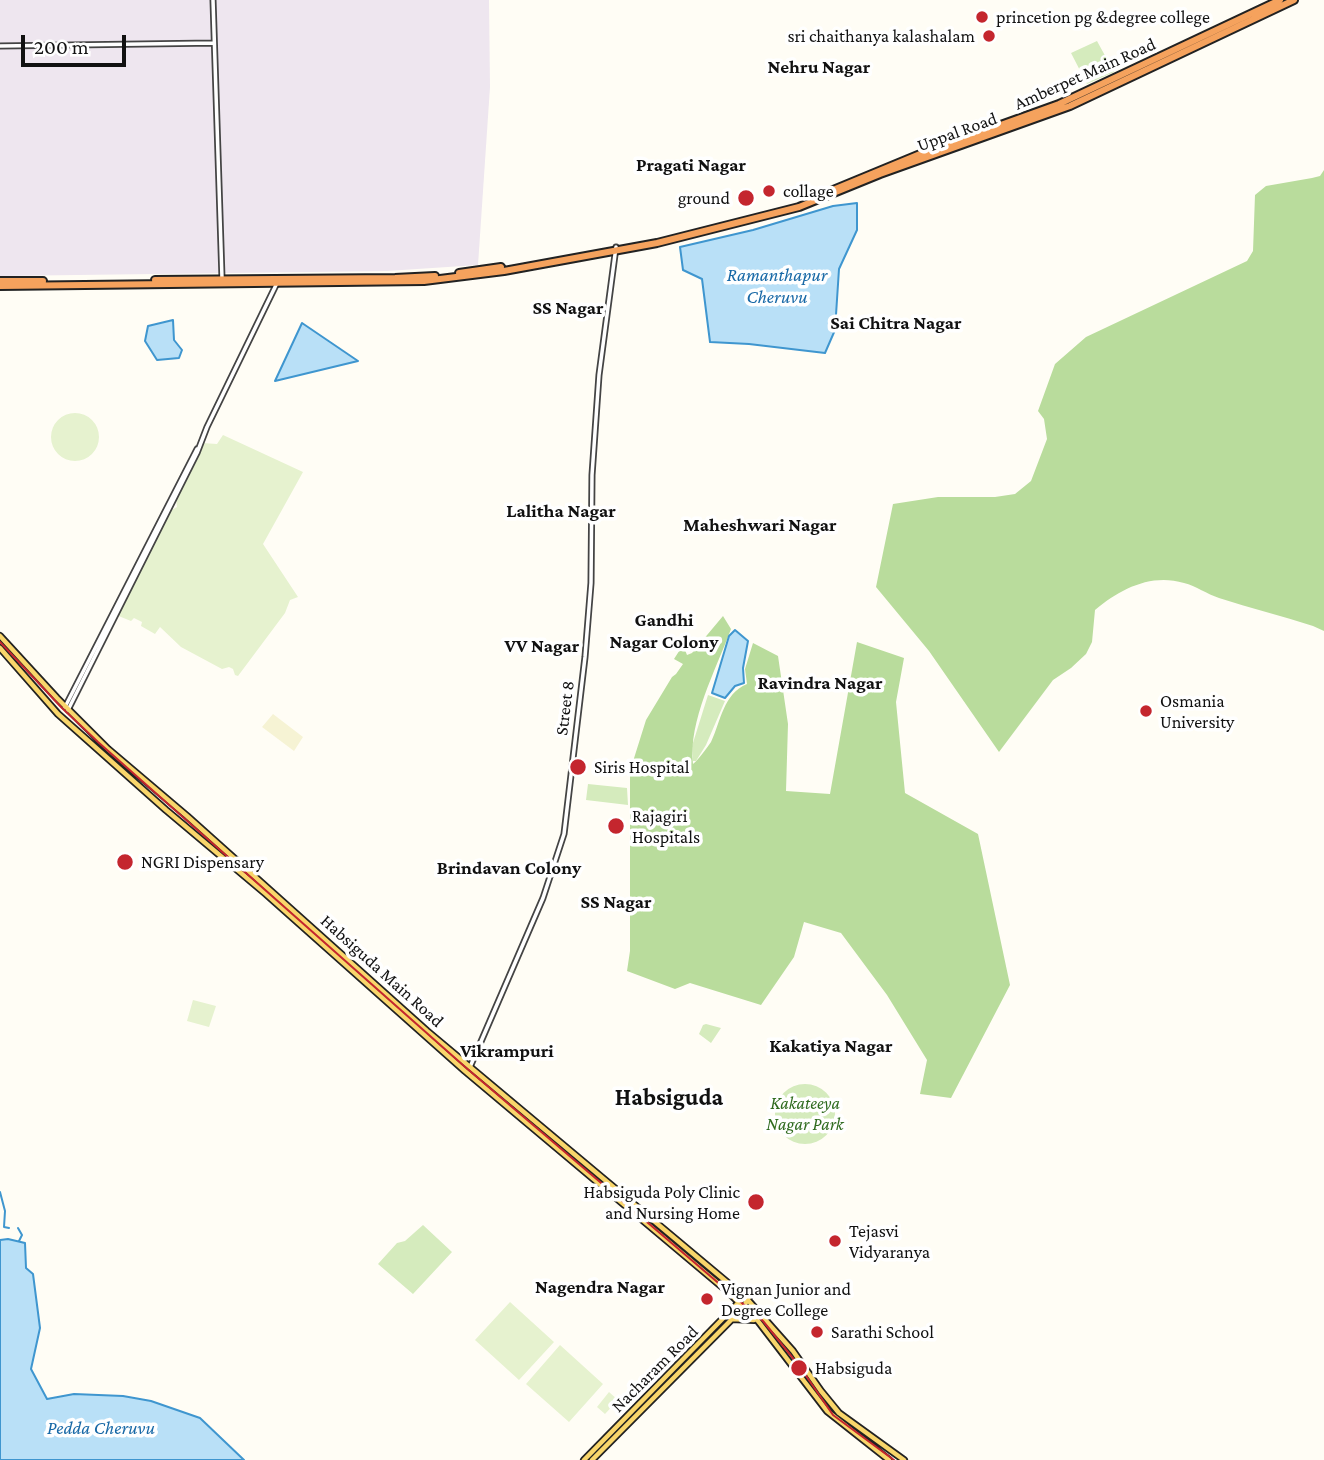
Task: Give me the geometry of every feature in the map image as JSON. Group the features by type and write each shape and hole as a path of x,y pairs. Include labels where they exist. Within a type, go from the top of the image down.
{"highway":[{"name":"Amberpet Main Road","path":"813,200 920,154 1059,104 1280,0"},
{"name":"Uppal Road","path":"0,283 385,283 447,276 616,249 728,225 813,200 1070,106 1294,0"}],"main road":[{"name":"Habsiguda Main Road","path":"0,636 110,751 730,1295 758,1321 827,1411 889,1460"},
{"name":"Habsiguda Main Road","path":"0,648 58,714 465,1072 748,1297 839,1413 904,1460"},
{"path":"106,756 110,751"},
{"path":"339,962 345,957"},
{"path":"730,1295 730,1312"},
{"name":"Nacharam Road","path":"592,1460 731,1319 748,1297"},
{"name":"Nacharam Road","path":"584,1460 730,1312 741,1306"},
{"path":"731,1319 758,1321"}],"street":[{"path":"213,0 222,281"},
{"path":"0,46 215,43"},
{"name":"Street 8","path":"470,1067 536,917 552,877 564,834 591,583 592,474 599,376 616,249"},
{"path":"67,708 194,451 199,448 278,281"}],"shaded area":[{"path":"0,0 489,0 490,87 478,265 387,271 0,276"},
{"path":"273,714 303,737 294,751 262,727"}],"green space":[{"path":"1097,41 1114,72 1087,84 1071,53"},
{"path":"1324,170 1324,631 1219,598 1172,580 1136,585 1095,610 1092,642 1086,654 1053,680 999,752 929,651 876,587 893,504 938,497 995,497 1015,494 1031,481 1047,439 1044,419 1038,411 1055,364 1086,337 1247,261 1253,251 1255,195 1266,186 1320,176"},
{"path":"75,413 92,420 99,437 92,454 75,461 58,454 51,437 58,420"},
{"path":"223,435 303,472 263,544 298,597 290,600 285,613 238,676 233,669 222,669 181,647 160,627 155,634 141,626 142,622 134,618 131,621 116,615 170,511 177,507 176,497 202,443 217,444"},
{"path":"723,616 731,629 699,713 693,764 711,742 728,701 747,684 745,669 753,643 778,656 788,724 786,791 830,794 857,642 904,658 896,702 905,793 978,834 1010,985 951,1098 920,1094 927,1060 887,995 841,933 804,922 794,957 761,1005 690,983 675,989 627,971 630,951 630,771 646,720 683,664 674,659 683,645 687,655 692,653"},
{"path":"708,695 725,701 706,745 696,761 693,761 692,746"},
{"path":"588,784 627,788 628,805 586,800"},
{"path":"193,1000 216,1006 209,1027 187,1021"},
{"path":"706,1024 721,1028 711,1043 699,1034"},
{"name":"Kakateeya Nagar Park","path":"799,1084 811,1084 830,1097 835,1114 833,1126 822,1139 811,1144 799,1144 780,1131 775,1120 775,1108 788,1089"},
{"path":"423,1225 452,1252 413,1294 378,1264 397,1243 405,1241"},
{"path":"510,1302 554,1342 519,1380 475,1340"},
{"path":"560,1345 603,1384 569,1422 526,1384"},
{"path":"609,1392 618,1400 605,1414 597,1407"}],"water":[{"name":"Ramanthapur Cheruvu","path":"857,203 857,230 839,269 835,330 825,353 710,342 702,279 683,270 680,247 753,230 833,206"},
{"path":"173,320 174,340 182,350 179,358 157,360 145,341 148,326"},
{"path":"302,323 358,361 275,381"},
{"path":"735,630 748,641 743,668 744,683 735,686 725,698 712,693 729,636"},
{"name":"Pedda Cheruvu","path":"0,1240 25,1243 26,1268 33,1274 40,1328 31,1369 47,1399 74,1394 123,1396 151,1401 200,1418 244,1460 0,1460"}],"waterway":[{"path":"0,1192 5,1211 4,1227 9,1228"},
{"path":"18,1228 22,1235 19,1241"}],"railway":[{"path":"0,642 98,742 464,1066 763,1321 800,1367 833,1415 894,1460"}],"place":[{"name":"princetion pg &degree college","path":"982,17"},
{"name":"sri chaithanya kalashalam","path":"989,36"},
{"name":"collage","path":"769,191"},
{"name":"ground","path":"746,198"},
{"name":"Osmania University","path":"1146,711"},
{"name":"Siris Hospital","path":"578,767"},
{"name":"Rajagiri Hospitals","path":"616,826"},
{"name":"NGRI Dispensary","path":"125,862"},
{"name":"Habsiguda Poly Clinic and Nursing Home","path":"756,1202"},
{"name":"Tejasvi Vidyaranya","path":"835,1241"},
{"name":"Vignan Junior and Degree College","path":"707,1299"},
{"name":"Sarathi School","path":"817,1332"},
{"name":"Habsiguda","path":"799,1368"}],"district":[{"name":"Nehru Nagar","path":"819,67"},
{"name":"Pragati Nagar","path":"691,165"},
{"name":"SS Nagar","path":"568,308"},
{"name":"Sai Chitra Nagar","path":"896,323"},
{"name":"Lalitha Nagar","path":"561,511"},
{"name":"Maheshwari Nagar","path":"760,525"},
{"name":"Gandhi Nagar Colony","path":"664,631"},
{"name":"VV Nagar","path":"542,646"},
{"name":"Ravindra Nagar","path":"820,683"},
{"name":"Brindavan Colony","path":"509,868"},
{"name":"SS Nagar","path":"616,902"},
{"name":"Kakatiya Nagar","path":"831,1046"},
{"name":"Vikrampuri","path":"507,1051"},
{"name":"Habsiguda","path":"669,1098"},
{"name":"Nagendra Nagar","path":"600,1287"}]}
